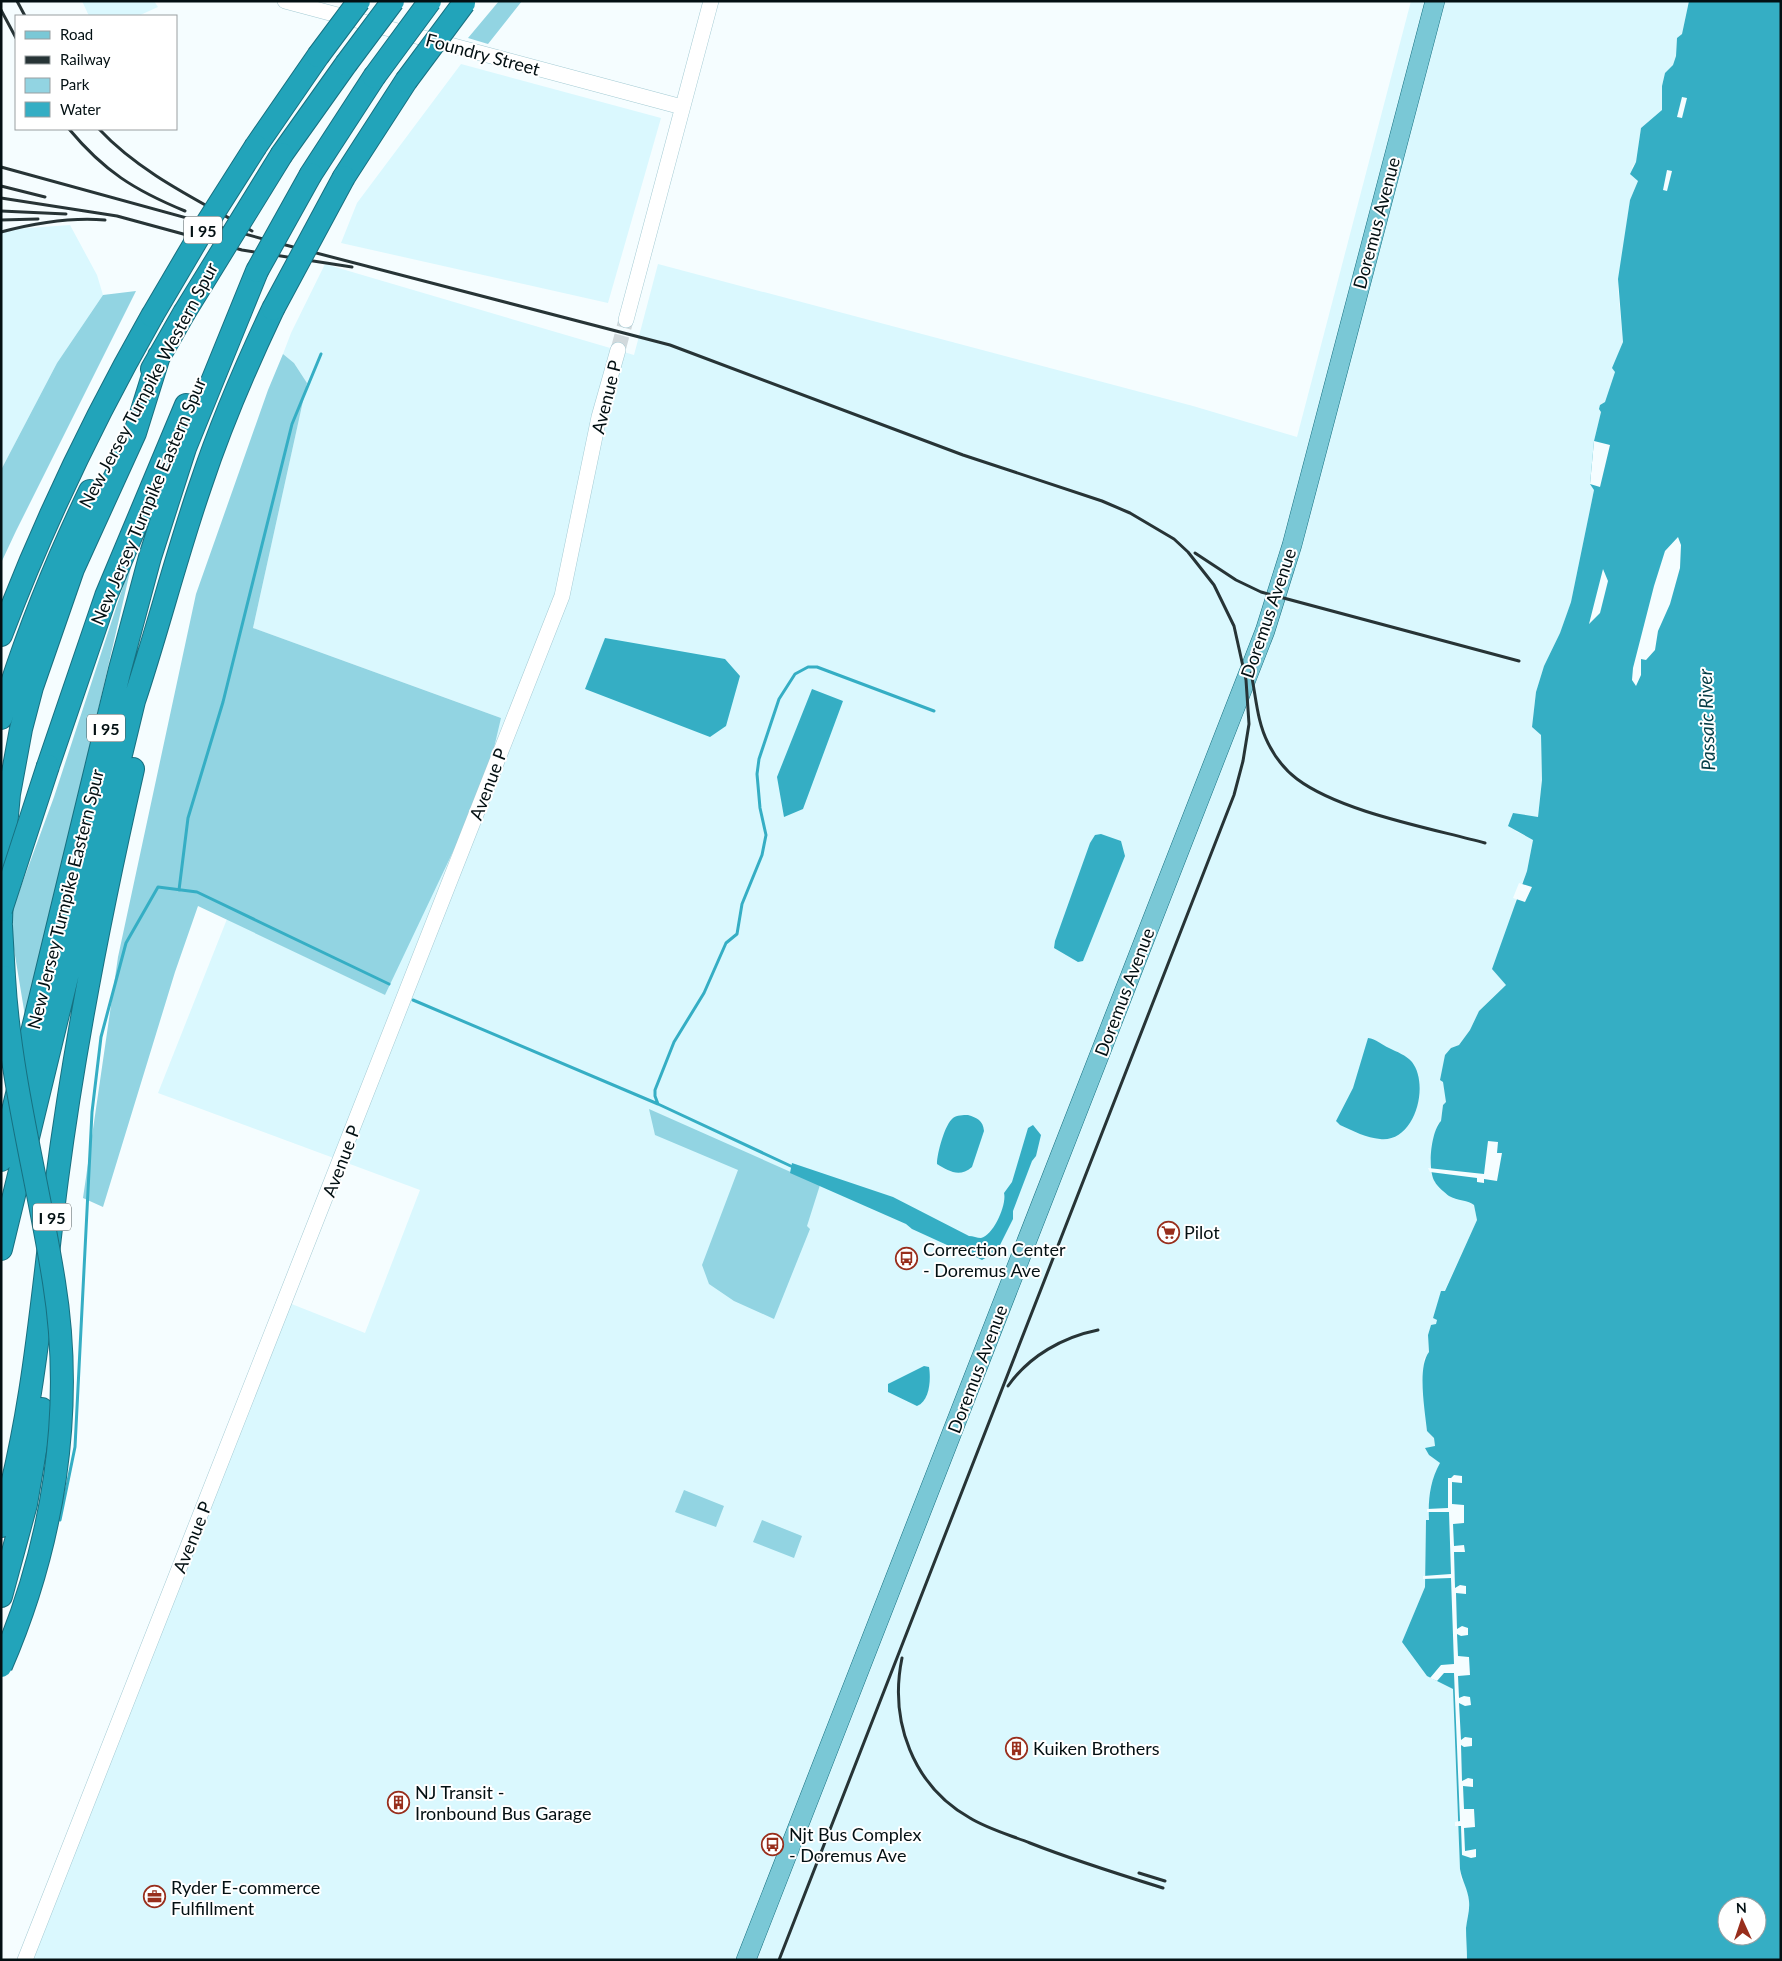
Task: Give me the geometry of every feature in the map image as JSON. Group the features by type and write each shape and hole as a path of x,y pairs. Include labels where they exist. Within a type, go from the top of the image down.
{"highway":[{"name":"New Jersey Turnpike Western Spur","path":"1,635 35,551 73,467 113,386 152,316 256,146 318,56 359,1"},
{"name":"New Jersey Turnpike Western Spur","path":"1,718 24,646 60,556 159,356 282,154 393,1"},
{"name":"New Jersey Turnpike Eastern Spur","path":"1,910 48,766 115,575 187,404 238,306 311,174 374,77 430,1"},
{"name":"New Jersey Turnpike Eastern Spur","path":"1,1249 134,701 156,636 180,548 206,468 242,376 273,309 344,177 406,81 465,2"},
{"name":"New Jersey Turnpike Eastern Spur","path":"1,1160 146,572 186,448 238,306"},
{"path":"1,922 3,859 8,802 21,729 32,687 73,569 135,433 159,356"},
{"name":"New Jersey Turnpike Eastern Spur","path":"1,1526 15,1474 28,1406 66,1113 95,945 147,706 156,636"},
{"path":"1,926 13,1063 54,1284 59,1326 62,1395 57,1463 46,1530 28,1595 1,1666"},
{"path":"1,1596 22,1519 40,1424 68,1174 66,1113"}],"main road":[{"name":"Doremus Avenue","path":"746,1960 1265,631 1292,545 1435,1"}],"street":[{"name":"Foundry Street","path":"285,1 682,106"},
{"path":"626,320 711,1"},
{"name":"Avenue P","path":"25,1960 562,596 599,417 618,350"}],"shaded area":[{"path":"82,1 154,1 158,7 140,15 89,15"},
{"path":"1411,1 1689,1 1682,34 1677,38 1676,56 1673,65 1665,73 1662,86 1662,110 1641,128 1636,162 1632,167 1638,181 1630,200 1618,289 1623,342 1613,368 1615,372 1605,402 1600,405 1601,412 1594,441 1594,490 1571,602 1560,633 1544,666 1536,692 1532,727 1541,735 1542,780 1538,818 1515,831 1533,839 1527,871 1516,898 1506,985 1479,1011 1470,1030 1459,1045 1451,1048 1443,1082 1447,1102 1443,1105 1441,1121 1437,1125 1432,1148 1474,1205 1477,1220 1435,1312 1433,1318 1437,1320 1436,1325 1431,1325 1428,1335 1429,1353 1424,1359 1423,1373 1427,1431 1434,1438 1435,1447 1426,1448 1429,1455 1440,1463 1432,1483 1429,1501 1429,1520 1426,1520 1425,1587 1402,1642 1453,1689 1460,1869 1461,1879 1467,1884 1469,1900 1469,1914 1466,1927 1467,1960 25,1960 284,1301 365,1333 420,1190 158,1093 227,919 385,995 501,718 253,628 307,383 294,363 283,354 291,333 325,264 634,355 658,264 1193,406 1297,437"},
{"path":"461,64 661,118 608,303 341,243 357,203"},
{"path":"70,225 97,275 103,295 57,363 1,470 1,230"}],"green space":[{"path":"499,1 522,1 488,44 468,38"},
{"path":"136,291 1,563 1,470 57,363 103,295"},
{"path":"283,354 294,363 307,383 253,628 501,718 486,782 385,995 198,906 175,972 103,1207 83,1198 118,957 196,594 268,390"},
{"path":"135,550 26,1022 9,919 54,797"},
{"path":"649,1109 820,1185 807,1226 810,1229 774,1319 734,1301 709,1284 702,1265 738,1170 655,1135"},
{"path":"684,1490 724,1506 716,1527 675,1512"},
{"path":"762,1520 802,1536 794,1558 753,1542"}],"water":[{"name":"Passaic River","path":"1689,1 1781,1 1781,1960 1467,1960 1466,1928 1469,1905 1460,1869 1453,1689 1427,1676 1402,1642 1425,1587 1426,1520 1429,1520 1429,1497 1432,1483 1440,1463 1429,1455 1425,1448 1435,1446 1434,1438 1427,1431 1423,1390 1423,1368 1429,1352 1428,1335 1431,1325 1436,1324 1437,1320 1433,1318 1441,1291 1445,1291 1477,1220 1474,1205 1449,1196 1436,1184 1431,1169 1431,1151 1435,1133 1441,1121 1443,1105 1446,1102 1443,1082 1440,1080 1445,1055 1451,1048 1459,1045 1470,1030 1479,1011 1506,985 1492,969 1527,871 1533,840 1508,826 1513,813 1538,817 1542,780 1541,735 1532,727 1536,692 1544,666 1560,633 1571,602 1594,490 1590,484 1594,441 1601,412 1599,409 1600,405 1605,402 1615,372 1612,368 1623,342 1618,279 1630,200 1638,181 1630,174 1636,162 1641,128 1662,110 1662,86 1665,73 1673,65 1676,56 1677,38 1682,34"},
{"path":"605,638 725,659 740,676 726,726 710,737 585,689"},
{"path":"812,689 843,701 803,809 784,817 777,777"},
{"path":"1101,834 1121,841 1125,856 1083,961 1078,962 1054,948 1055,941 1090,843 1095,835"},
{"path":"1368,1038 1407,1057 1417,1072 1420,1084 1416,1111 1402,1132 1392,1138 1380,1139 1360,1134 1340,1125 1336,1121 1353,1088"},
{"path":"968,1115 979,1120 984,1131 972,1167 958,1173 937,1164 937,1159 944,1132 950,1121 956,1116"},
{"path":"1033,1125 1041,1135 1036,1156 1032,1161 1013,1211 1013,1219 997,1251 982,1260 958,1248 954,1247 948,1251 947,1245 912,1229 906,1224 790,1173 792,1163 893,1197 969,1236 981,1238 986,1236 999,1218 1004,1204 1004,1193 1012,1182 1028,1128"},
{"path":"924,1366 929,1367 929,1389 925,1399 917,1406 888,1392 888,1384"}],"pier":[{"path":"1682,97 1687,98 1682,118 1677,117"},
{"path":"1667,170 1672,171 1667,191 1663,190"},
{"path":"1594,441 1610,445 1600,487 1590,484"},
{"path":"1678,537 1681,545 1680,568 1670,604 1658,631 1655,650 1646,660 1641,659 1641,675 1636,686 1632,680 1633,668 1654,586 1665,551"},
{"path":"1603,569 1608,581 1600,613 1589,624"},
{"path":"1519,883 1532,887 1525,902 1513,898"},
{"path":"1488,1141 1498,1142 1497,1153 1502,1153 1497,1181 1484,1179 1484,1183 1477,1182 1477,1178 1430,1172 1428,1168 1484,1174"},
{"path":"1454,1475 1462,1476 1462,1483 1452,1482 1452,1504 1464,1505 1464,1523 1453,1524 1454,1546 1464,1545 1465,1552 1454,1552 1455,1588 1460,1585 1466,1586 1466,1594 1456,1593 1457,1629 1462,1626 1468,1628 1468,1635 1461,1636 1457,1634 1458,1656 1469,1657 1470,1675 1458,1676 1459,1698 1464,1696 1470,1697 1471,1705 1465,1706 1459,1703 1461,1740 1465,1737 1472,1738 1472,1746 1464,1747 1461,1745 1462,1781 1468,1778 1473,1779 1473,1787 1463,1786 1464,1809 1474,1809 1475,1827 1464,1828 1465,1851 1476,1849 1476,1857 1471,1858 1462,1855 1461,1826 1455,1826 1455,1822 1460,1821 1454,1673 1444,1673 1437,1681 1430,1678 1441,1665 1454,1664 1451,1578 1423,1579 1423,1576 1451,1574 1449,1512 1427,1512 1427,1509 1448,1508 1448,1478"}],"waterway":[{"path":"179,890 188,818 223,702 292,424 321,354"},
{"path":"795,1168 658,1104 655,1090 674,1042 704,993 726,943 737,934 742,904 762,855 766,835 760,808 757,774 759,759 779,699 795,674 808,667 817,667 934,711"},
{"path":"60,1520 75,1447 92,1112 101,1037 126,943 158,887 197,892 389,984"},
{"path":"413,1000 658,1104"}],"tunnel":[{"path":"618,350 626,320"}],"railway":[{"path":"17,1 24,15"},
{"path":"1,10 15,36"},
{"path":"70,130 95,157 121,178 150,195 185,211"},
{"path":"100,130 133,160 152,173 252,231"},
{"path":"1,167 274,242 670,345 963,455 1102,501 1130,513 1174,539 1188,552 1214,585 1234,626 1246,680 1249,724 1243,761 1234,795 779,1960"},
{"path":"1,186 45,197"},
{"path":"1,198 117,216 242,250 352,267"},
{"path":"1,211 66,214"},
{"path":"1,220 38,219"},
{"path":"1,232 53,222 79,219 105,220"},
{"path":"1195,553 1236,580 1261,592 1519,661"},
{"path":"1251,673 1264,735 1277,758 1288,772 1297,779 1315,791 1361,810 1485,843"},
{"path":"1008,1386 1016,1375 1048,1349 1072,1337 1098,1330"},
{"path":"902,1658 899,1705 903,1728 910,1750 920,1770 950,1805 992,1829 1079,1861 1163,1888"},
{"path":"1139,1873 1165,1881"}],"place":[{"name":"Pilot","path":"1168,1232"},
{"name":"Correction Center - Doremus Ave","path":"907,1259"},
{"name":"Kuiken Brothers","path":"1017,1748"},
{"name":"NJ Transit - Ironbound Bus Garage","path":"399,1802"},
{"name":"Njt Bus Complex - Doremus Ave","path":"773,1844"},
{"name":"Ryder E-commerce Fulfillment","path":"155,1897"}]}
